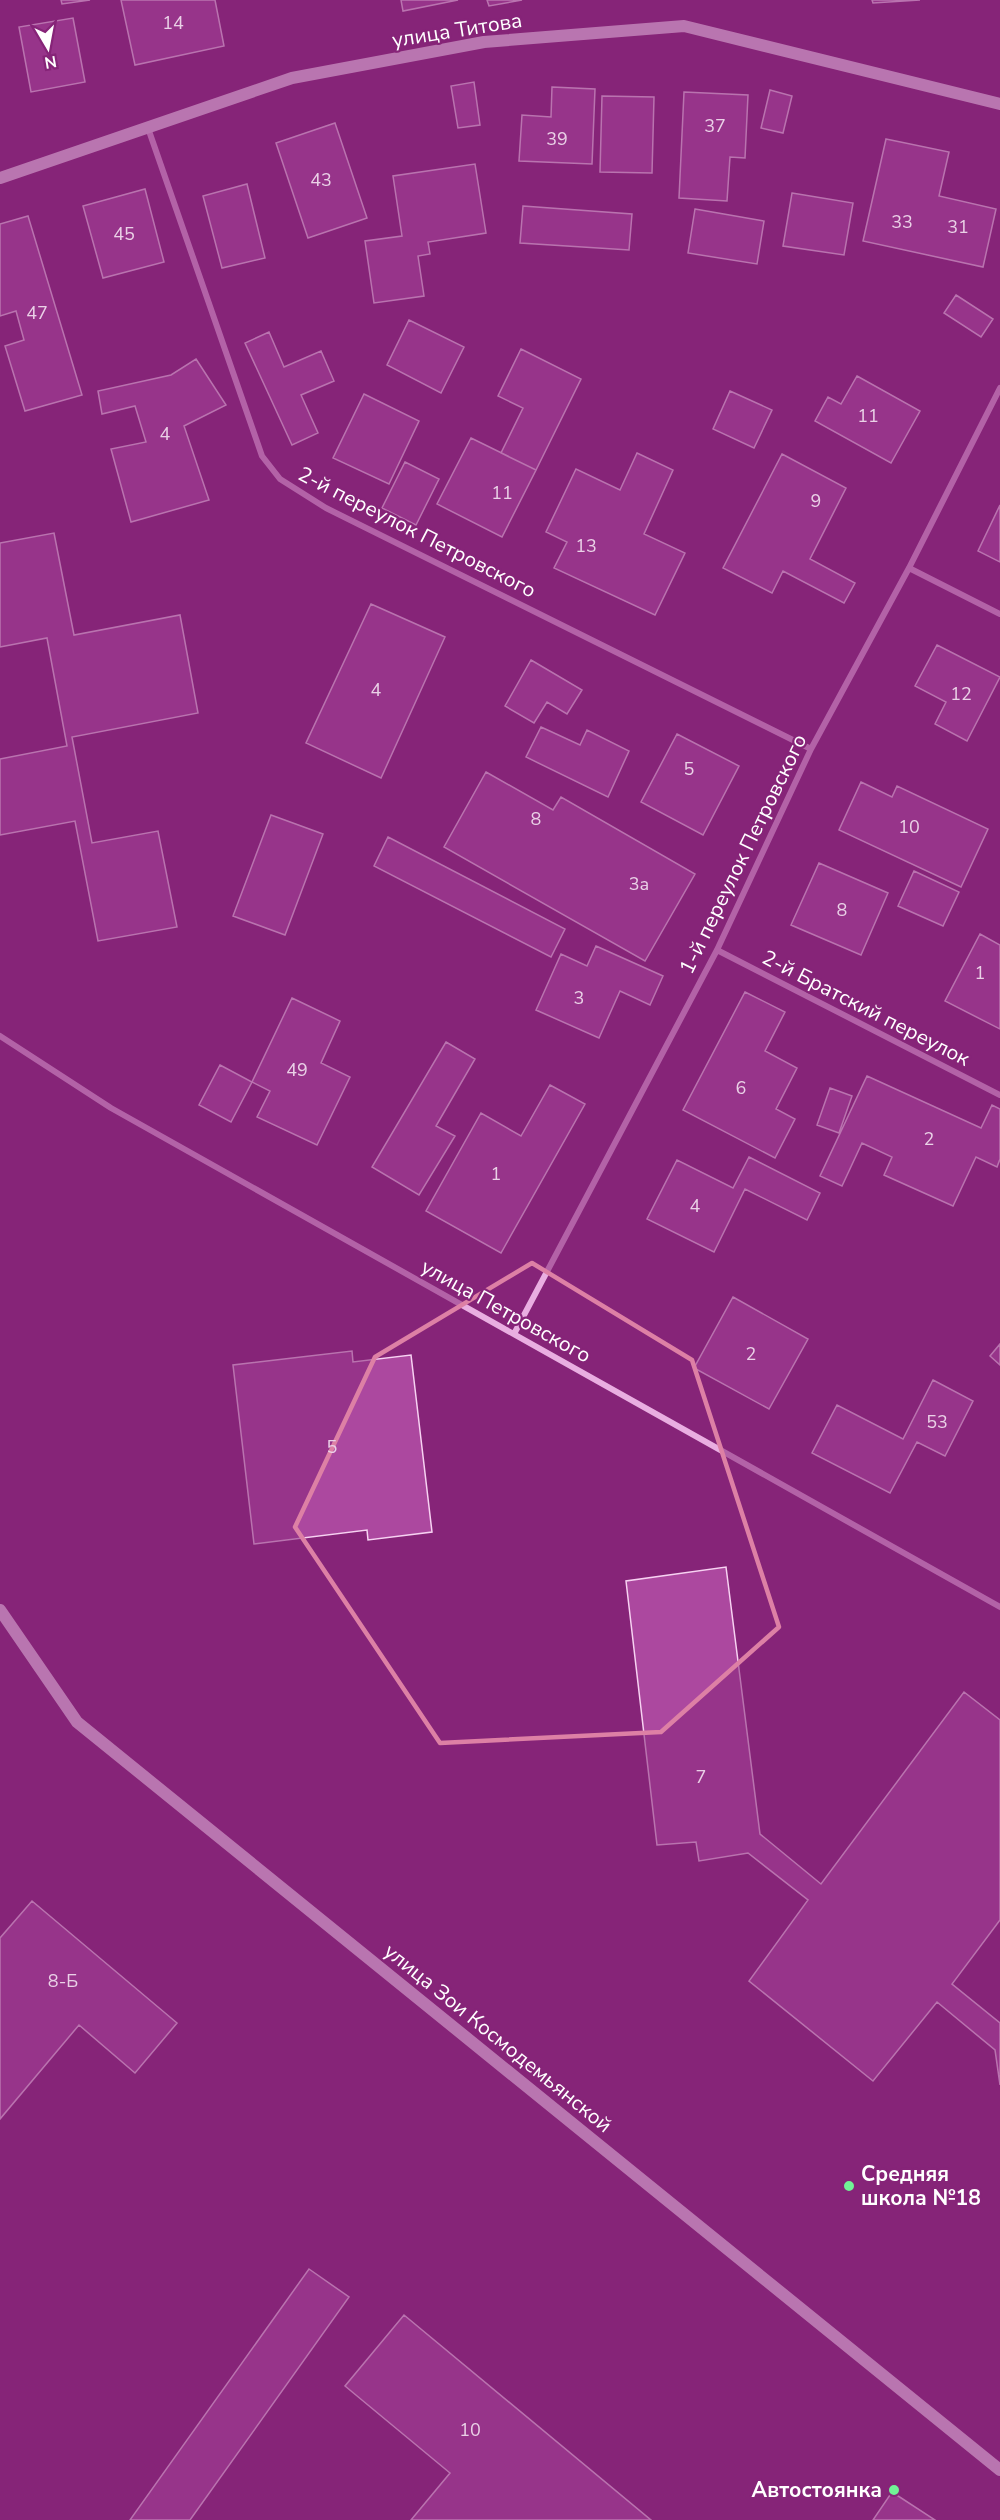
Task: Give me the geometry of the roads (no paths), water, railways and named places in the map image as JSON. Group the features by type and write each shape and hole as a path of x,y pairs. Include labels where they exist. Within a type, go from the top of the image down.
{"street":[{"name":"улица Титова","path":"0,178 292,78 484,42 684,26 1000,104"},
{"name":"2-й переулок Петровского","path":"148,128 262,456 280,479 326,508 811,749"},
{"name":"1-й переулок Петровского","path":"514,1334 717,950 811,749 909,568 1000,387"},
{"path":"909,568 1000,614"},
{"name":"2-й Братский переулок","path":"717,950 1000,1095"},
{"name":"улица Петровского","path":"0,1035 111,1108 1000,1607"},
{"name":"улица Зои Космодемьянской","path":"0,1610 76,1722 1000,2469"}],"place":[{"name":"Средняя школа №18","path":"849,2186"},
{"name":"Автостоянка","path":"894,2490"}]}
